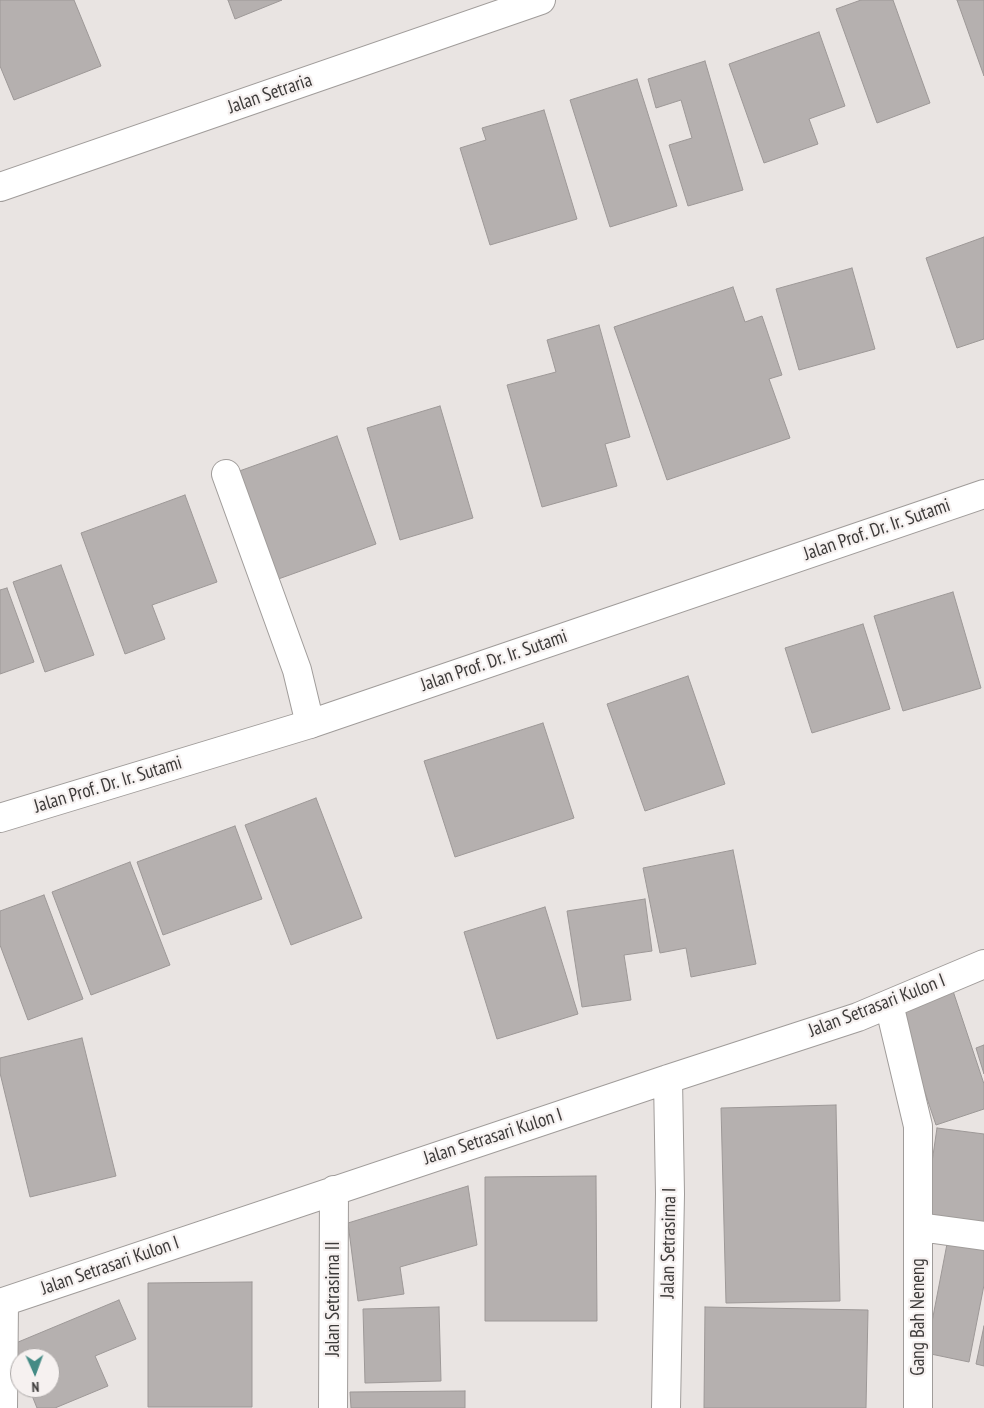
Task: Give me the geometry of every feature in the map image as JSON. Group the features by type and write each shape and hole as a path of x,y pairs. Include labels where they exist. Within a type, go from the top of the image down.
{"street":[{"name":"Jalan Setraria","path":"0,187 541,0"},
{"path":"226,474 297,670 310,724"},
{"name":"Jalan Prof. Dr. Ir. Sutami","path":"0,818 310,724 984,494"},
{"name":"Jalan Setrasari Kulon I","path":"2,1303 334,1190 858,1017 984,964"},
{"name":"Gang Bah Neneng","path":"889,1004 918,1126 918,1408"},
{"name":"Jalan Setrasirna I","path":"666,1408 670,1194 668,1079"},
{"name":"Jalan Setrasirna II","path":"333,1408 334,1190"},
{"path":"919,1227 984,1236"},
{"path":"2,1303 3,1408"}],"building":[{"path":"0,0 74,0 101,66 14,100 0,66"},
{"path":"228,0 282,0 235,19"},
{"path":"861,0 893,0 930,103 877,123 836,9"},
{"path":"957,0 984,0 984,76"},
{"path":"819,32 845,106 809,119 818,144 764,163 729,64"},
{"path":"705,61 743,190 688,206 669,145 692,138 681,100 656,108 648,79"},
{"path":"637,79 677,206 610,227 570,100"},
{"path":"544,110 577,219 490,245 460,148 486,140 482,128"},
{"path":"984,237 984,339 957,348 926,258"},
{"path":"852,268 875,349 799,370 776,289"},
{"path":"733,287 745,322 762,316 782,375 769,379 790,438 667,480 614,327"},
{"path":"599,325 630,437 605,444 617,486 542,507 507,385 556,372 547,340"},
{"path":"440,406 473,518 400,540 367,428"},
{"path":"337,436 376,544 270,582 231,474"},
{"path":"185,495 217,582 152,605 165,639 125,654 81,533"},
{"path":"61,565 94,655 45,672 13,582"},
{"path":"7,588 34,662 0,674 0,590"},
{"path":"953,592 981,688 903,711 874,616"},
{"path":"863,624 890,709 812,733 785,648"},
{"path":"688,676 725,784 645,811 607,704"},
{"path":"543,723 574,818 455,857 424,761"},
{"path":"316,798 362,918 291,945 245,825"},
{"path":"235,826 262,899 163,935 137,862"},
{"path":"733,850 756,964 691,977 686,948 660,953 643,868"},
{"path":"130,862 170,965 91,995 52,892"},
{"path":"44,895 83,999 28,1020 0,945 0,911"},
{"path":"645,899 652,951 624,955 631,1000 582,1007 567,911"},
{"path":"545,907 578,1014 497,1039 464,932"},
{"path":"952,988 984,1084 984,1109 936,1125 896,1007"},
{"path":"82,1038 116,1176 30,1197 0,1073 0,1058"},
{"path":"984,1045 984,1074 976,1048"},
{"path":"836,1105 840,1301 726,1303 721,1108"},
{"path":"937,1128 984,1134 984,1225 924,1217"},
{"path":"596,1176 597,1321 485,1321 485,1177"},
{"path":"468,1186 477,1245 400,1267 404,1294 358,1301 348,1223"},
{"path":"947,1244 984,1250 984,1285 969,1362 926,1353"},
{"path":"252,1282 252,1407 148,1407 148,1283"},
{"path":"119,1300 136,1339 95,1356 108,1386 55,1408 37,1408 33,1398 60,1398 60,1348 12,1348 11,1345"},
{"path":"439,1307 441,1381 365,1383 363,1309"},
{"path":"705,1307 868,1310 866,1408 704,1408"},
{"path":"984,1326 984,1366 976,1364"},
{"path":"465,1391 465,1408 351,1408 350,1392"}]}
